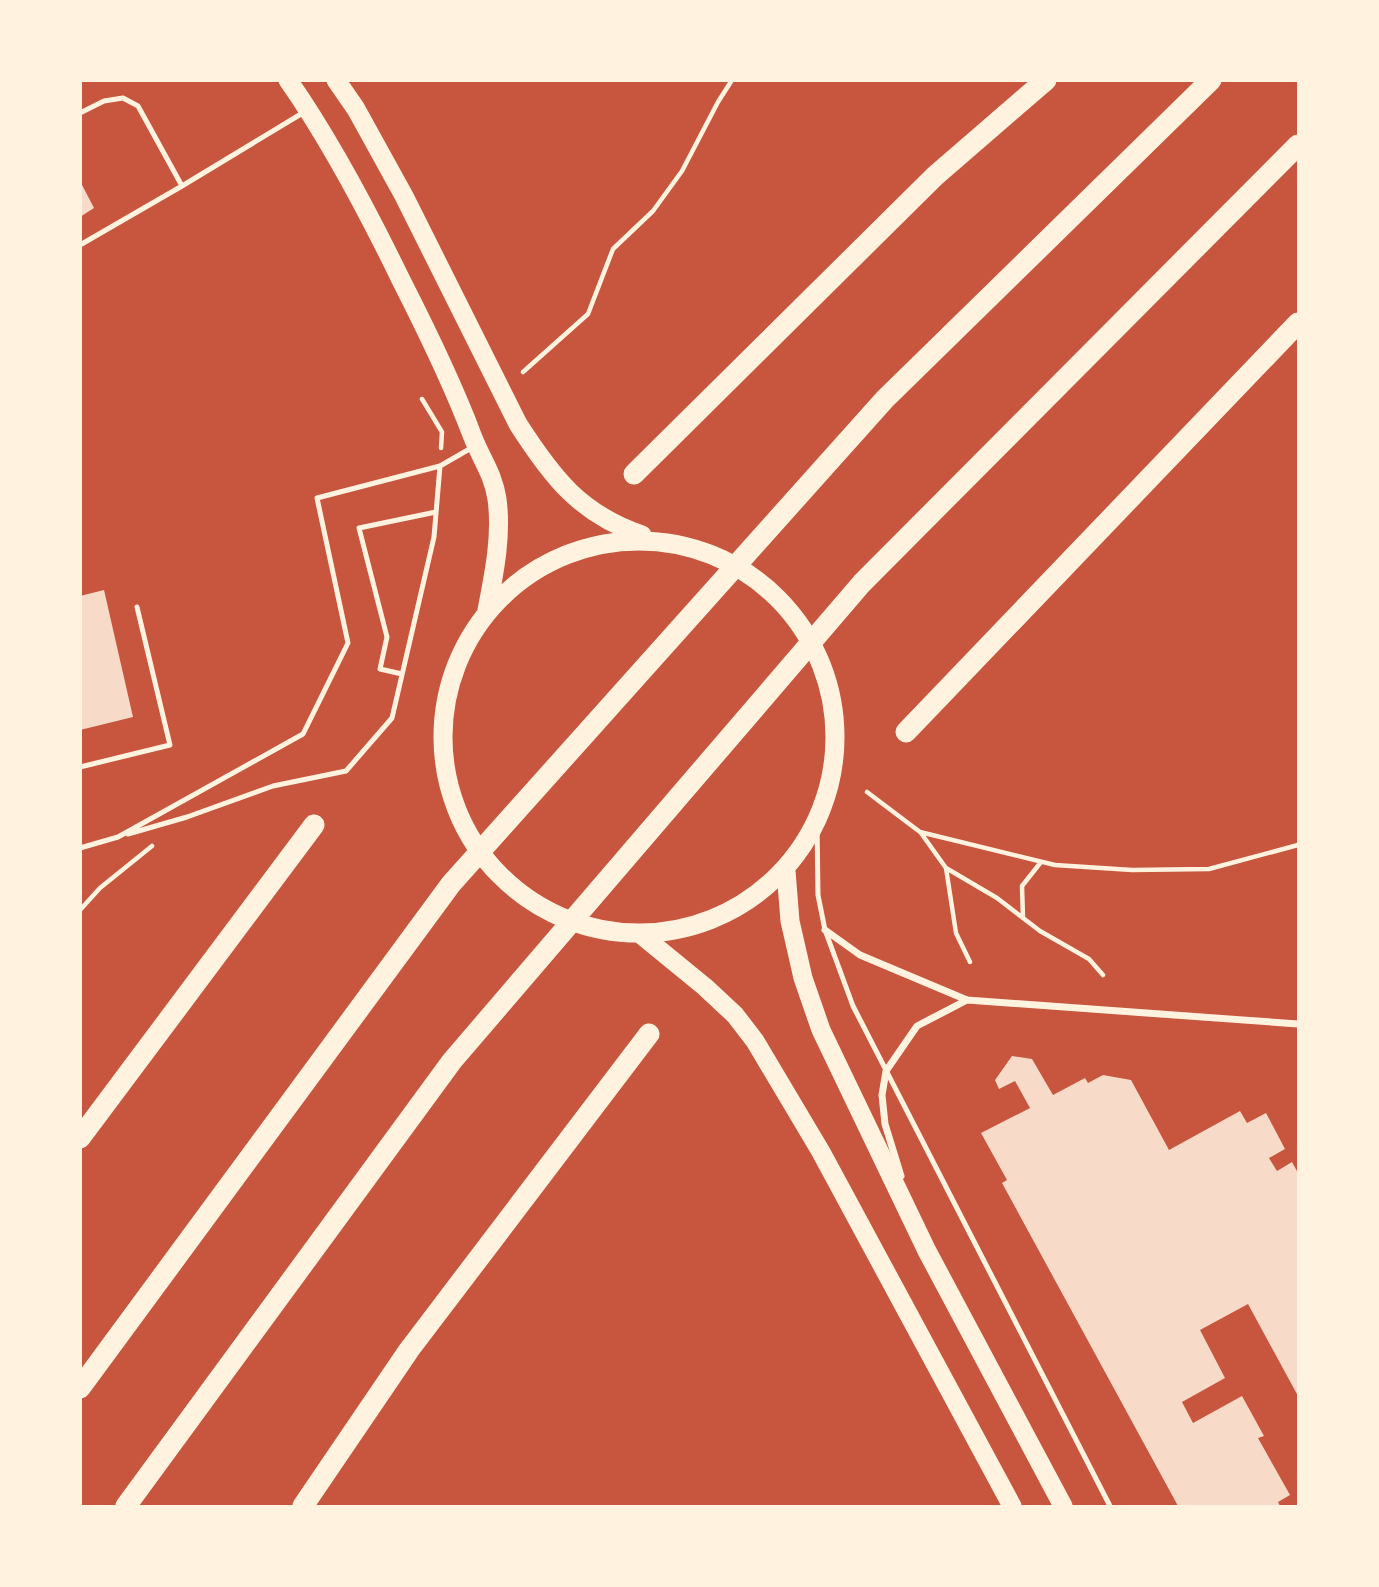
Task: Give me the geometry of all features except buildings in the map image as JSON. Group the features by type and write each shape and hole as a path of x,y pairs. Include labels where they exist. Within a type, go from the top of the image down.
{"highway":[{"path":"288,80 373,223 452,382 476,446 490,469 497,500 499,535 487,610"},
{"path":"336,80 356,109"},
{"path":"342,80 404,196 518,424 563,487 586,508 618,527 687,546 724,561 763,587 794,619 812,645 825,674 832,708 834,750 827,789 817,823 803,849 786,871 756,899 723,919 687,929 639,933 601,930 558,917 522,897 489,867 465,827 450,780 445,734 452,686 465,648 487,610 522,577 558,555 588,545 622,539 653,538"},
{"path":"634,474 935,176 1046,80"},
{"path":"80,1388 451,884 885,399 1211,80"},
{"path":"127,1505 452,1062 853,593 1298,145"},
{"path":"906,732 1298,323"},
{"path":"80,1139 314,825"},
{"path":"786,871 790,921 803,978 821,1030 927,1251 1063,1507"},
{"path":"639,933 705,987 735,1015 755,1041 821,1152 1012,1507"},
{"path":"303,1507 410,1350 649,1034"}],"street":[{"path":"825,930 860,955 967,1000 1298,1024"},
{"path":"927,1251 885,1124 881,1096 886,1071 917,1026 967,1000"}],"lane":[{"path":"80,113 104,102 123,99 138,106 182,186"},
{"path":"80,245 308,110"},
{"path":"118,837 303,734 348,643 317,498 440,466 476,446"},
{"path":"80,848 187,817 273,786 346,771 392,718 435,537 440,466"},
{"path":"402,674 380,669 387,637 359,528 436,512"},
{"path":"80,767 170,745 137,607"},
{"path":"817,823 818,895 825,930 853,1006 1110,1507"}],"path":[{"path":"523,372 588,314 613,249 653,211 682,171 732,80"},
{"path":"422,399 442,432 440,466"},
{"path":"867,792 920,832 946,868 1089,959 1103,975"},
{"path":"80,910 100,888 187,817"},
{"path":"920,832 1055,865 1132,870 1209,869 1298,845"},
{"path":"1023,919 1022,886 1041,862"},
{"path":"946,868 956,933 970,962"}]}
